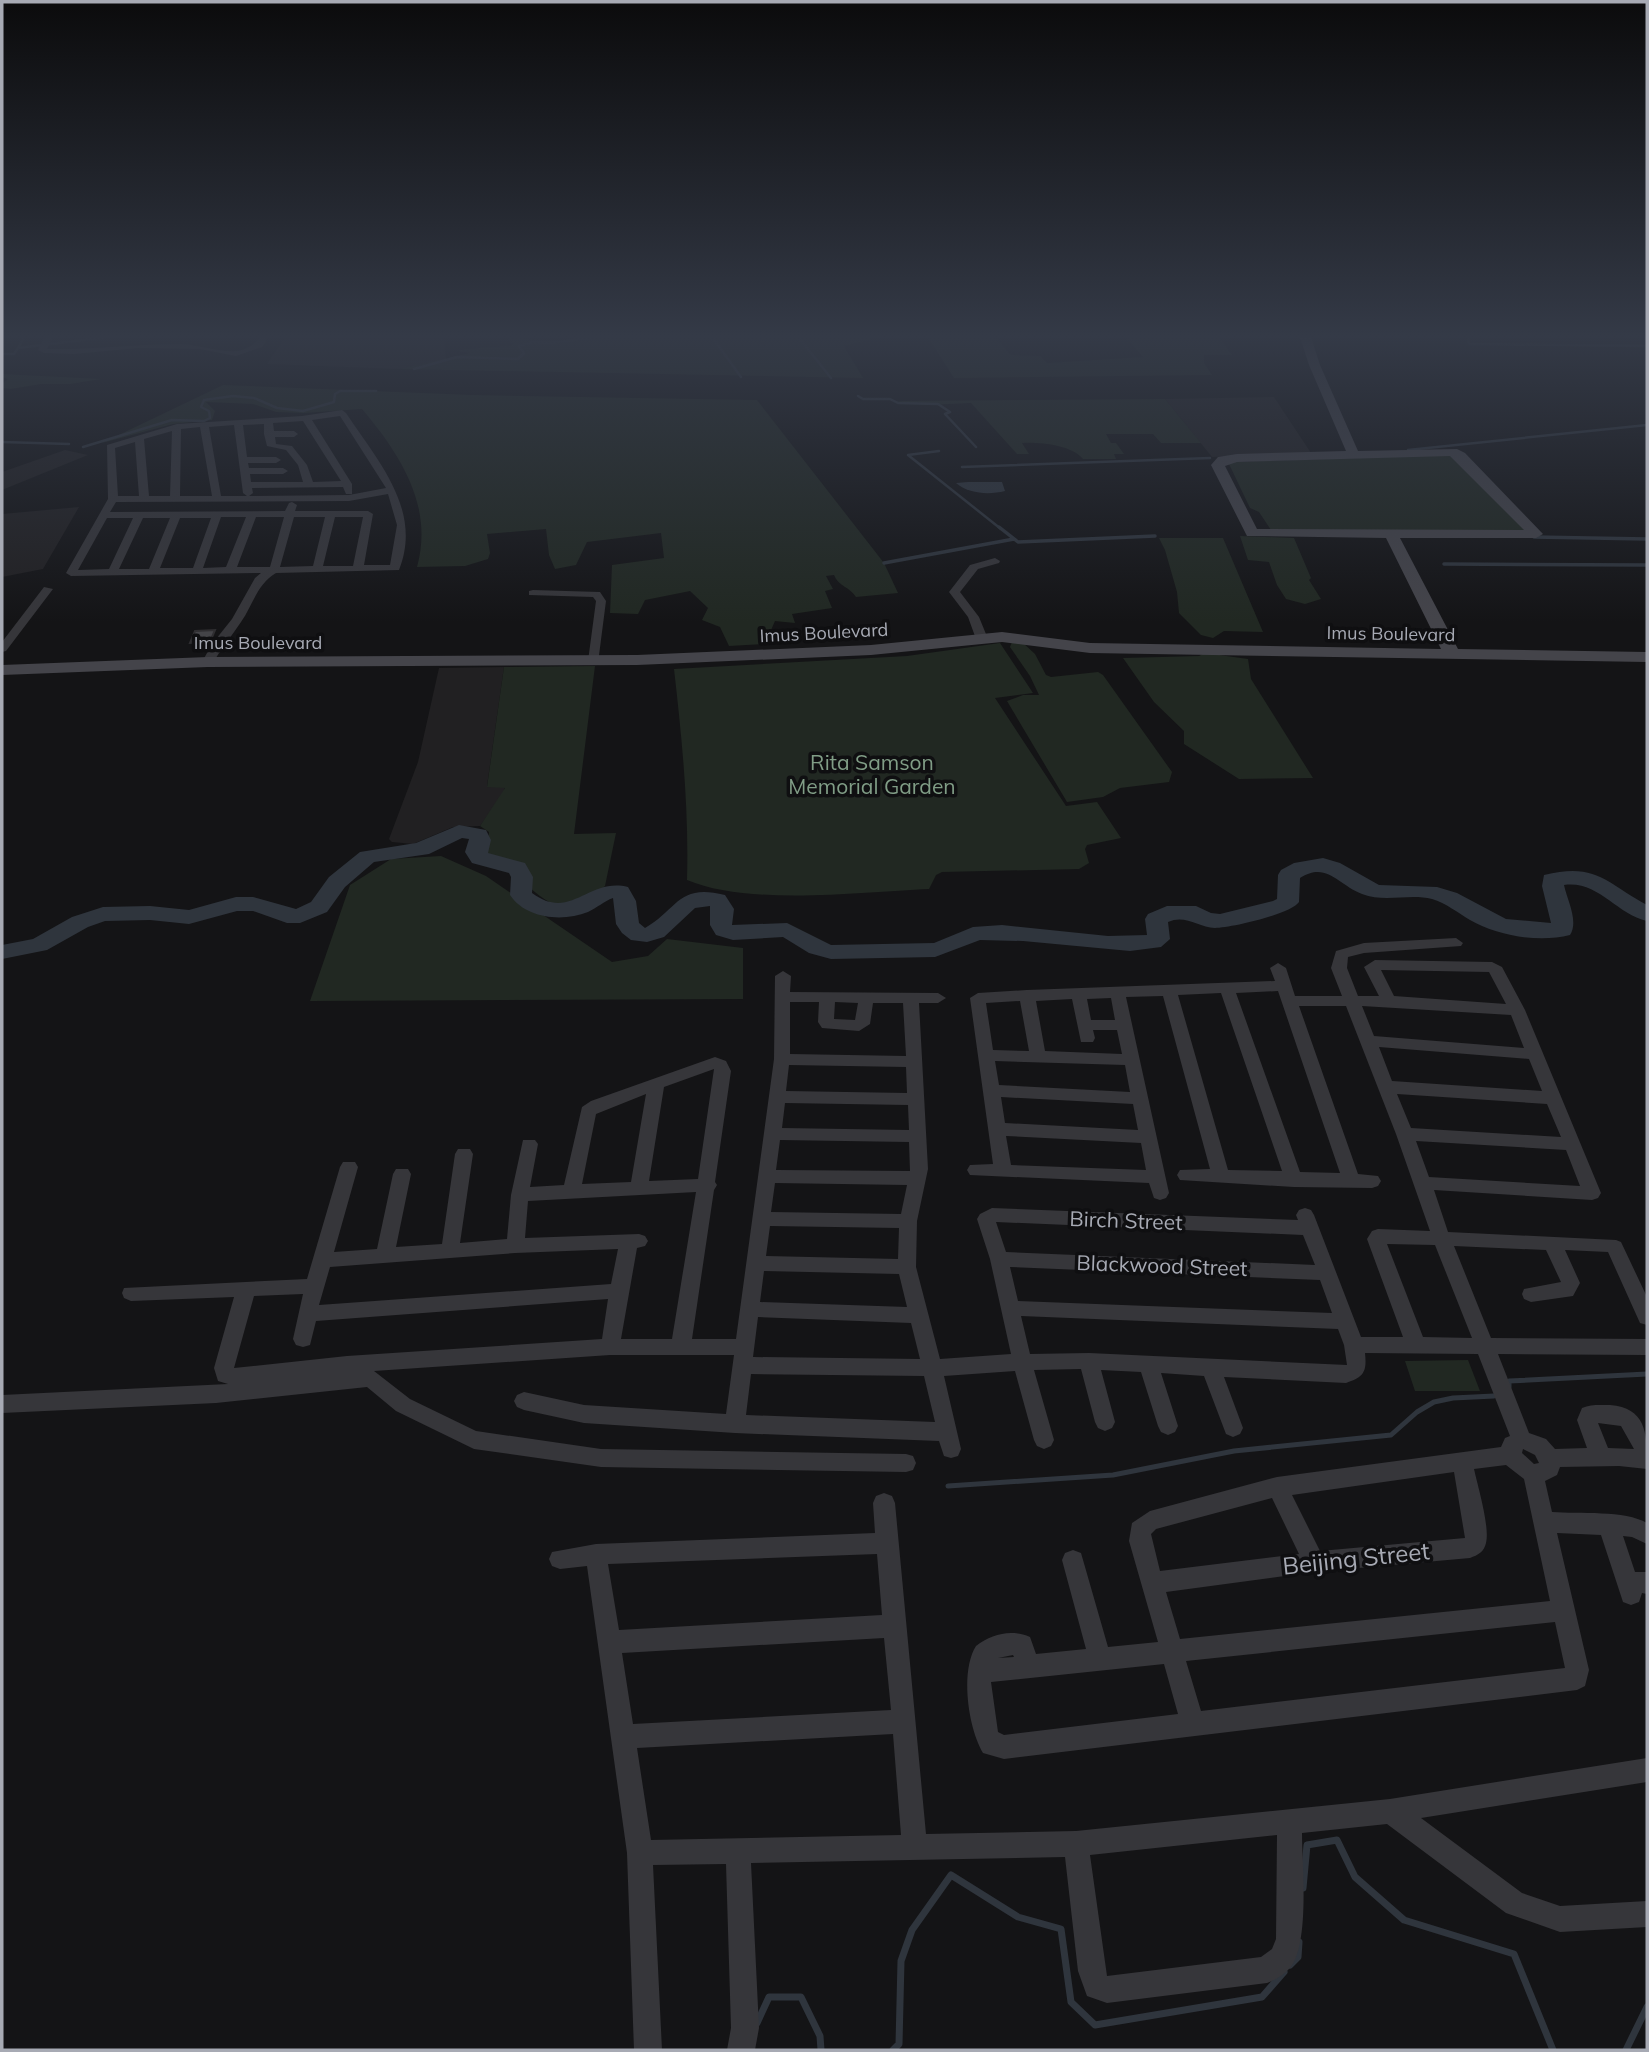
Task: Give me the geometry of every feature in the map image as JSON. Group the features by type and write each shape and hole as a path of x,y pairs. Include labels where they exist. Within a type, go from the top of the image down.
{"main road":[{"path":"1344,430 1354,456"},
{"path":"1456,453 1536,532 1527,536 1391,534 1252,533 1218,465 1229,459 1456,453"},
{"path":"1391,534 1451,651"},
{"name":"Imus Boulevard","path":"2,664 210,659 594,658 870,647 981,636 1017,637 1090,648 1647,651"},
{"name":"Imus Boulevard","path":"1451,651 1647,657"},
{"name":"Imus Boulevard","path":"2,670 210,659"}],"street":[{"path":"167,430 110,447 113,499 71,573 395,568 402,525 392,491 353,430"},
{"path":"175,499 177,430"},
{"path":"205,430 217,499"},
{"path":"239,430 249,499"},
{"path":"268,430 272,446 289,448 302,466 309,484"},
{"path":"313,430 348,484 349,498"},
{"path":"268,434 295,434"},
{"path":"139,438 144,498"},
{"path":"243,460 276,460"},
{"path":"245,471 283,471"},
{"path":"247,485 348,484"},
{"path":"113,499 349,498 392,491"},
{"path":"210,659 237,620 260,578 274,570 294,498"},
{"path":"197,572 216,514"},
{"path":"230,571 252,514"},
{"path":"317,570 331,514"},
{"path":"103,515 369,514 358,569"},
{"path":"112,573 139,515"},
{"path":"153,572 176,515"},
{"path":"981,636 973,617 954,592 974,567 995,561"},
{"path":"2,649 48,589"},
{"path":"533,593 596,594 601,601 594,658"},
{"path":"1193,1725 1140,1541 1140,1530 1150,1521 1277,1487 1462,1461 1517,1448 1534,1442 1545,1449 1551,1458 1550,1468 1544,1474 1533,1474 1519,1467 1517,1448 1487,1347 1442,1239 1405,1134 1339,968 1341,954 1364,948 1457,943"},
{"path":"1389,1001 1372,967 1375,965 1492,967 1497,970 1517,1010 1590,1194 1422,1183"},
{"path":"1278,968 1351,1180"},
{"path":"735,1424 782,1059 783,976"},
{"path":"1227,988 1294,1180"},
{"path":"1003,1171 988,1055 977,1000 981,997 1227,988 1352,1000 1517,1010"},
{"path":"1169,990 1221,1176"},
{"path":"976,1170 1158,1185 1117,992"},
{"path":"1078,993 1086,1032 1124,1025"},
{"path":"1027,995 1038,1057"},
{"path":"783,997 938,998"},
{"path":"827,998 828,1024 859,1026 862,1024 866,998"},
{"path":"524,1401 575,1413 949,1440 907,1267 908,1221 917,1178 918,1136 911,999"},
{"path":"1368,1041 1535,1054"},
{"path":"988,1055 1131,1060"},
{"path":"782,1059 915,1062"},
{"path":"572,1191 588,1111 597,1105 715,1063 720,1065 723,1071 708,1185 681,1346"},
{"path":"639,1188 656,1084"},
{"path":"1387,1087 1553,1098"},
{"path":"993,1091 1140,1098"},
{"path":"777,1097 916,1099"},
{"path":"998,1129 1148,1137"},
{"path":"773,1134 918,1136"},
{"path":"1405,1134 1572,1144"},
{"path":"515,1245 529,1144"},
{"path":"450,1251 464,1154"},
{"path":"303,1339 314,1286 349,1167"},
{"path":"385,1256 402,1174"},
{"path":"1186,1175 1372,1181"},
{"path":"767,1176 917,1178"},
{"path":"520,1195 708,1185"},
{"name":"Birch Street","path":"999,1259 986,1219 992,1215 1308,1221 1325,1273"},
{"path":"761,1219 908,1221"},
{"path":"1416,1345 1376,1237 1615,1247 1647,1317"},
{"path":"323,1260 515,1245 634,1241 619,1291 610,1347"},
{"path":"1531,1294 1566,1291 1571,1283 1553,1244"},
{"path":"999,1259 1022,1362 1044,1440"},
{"name":"Blackwood Street","path":"999,1259 1325,1273"},
{"path":"756,1263 907,1267"},
{"path":"246,1289 224,1368 225,1375 234,1377 347,1364 610,1347 681,1346 744,1356 932,1368 1089,1361 1346,1375 1357,1368 1354,1345 1342,1321 1325,1273"},
{"path":"131,1293 314,1286"},
{"path":"308,1314 619,1291"},
{"path":"750,1308 919,1315"},
{"path":"1009,1308 1342,1321"},
{"path":"1354,1345 1647,1347"},
{"path":"1089,1361 1105,1422"},
{"path":"1148,1364 1168,1426"},
{"path":"1211,1368 1233,1428"},
{"path":"2,1404 216,1394 371,1378 403,1405 474,1440 601,1458 906,1463"},
{"path":"1551,1458 1647,1458 1630,1419 1622,1413 1589,1414 1587,1420 1601,1457"},
{"name":"Beijing Street","path":"1152,1583 1314,1562 1470,1548 1475,1544 1476,1536 1462,1461"},
{"path":"1533,1474 1565,1610 1577,1678 1004,1747 992,1744 986,1735 978,1672 980,1658 986,1649 1012,1643 1022,1645 1028,1665 1565,1610"},
{"path":"1277,1487 1314,1562"},
{"path":"884,1503 915,1847"},
{"path":"1546,1522 1635,1527 1647,1534"},
{"path":"1608,1524 1635,1587"},
{"path":"561,1559 596,1554 887,1543"},
{"path":"596,1554 640,1853 648,2050"},
{"path":"1073,1560 1100,1658"},
{"path":"608,1642 894,1626"},
{"path":"623,1737 903,1721"},
{"path":"640,1853 1076,1844 1390,1811 1647,1770"},
{"path":"1390,1811 1515,1904 1537,1913 1560,1919 1647,1914"},
{"path":"1076,1844 1091,1971 1097,1986 1107,1990 1267,1970 1281,1958 1289,1940 1290,1821"},
{"path":"738,1852 746,2028 741,2050"}],"shaded area":[{"path":"1190,430 1296,430 1311,453 1212,457"},
{"path":"65,450 88,455 2,490 2,472"},
{"path":"1002,482 1005,491 979,493 956,483"},
{"path":"79,507 43,569 2,577 2,514"},
{"path":"504,667 487,786 505,787 503,794 480,826 453,827 413,844 392,842 389,839 418,762 439,668"}],"green space":[{"path":"130,430 151,430 102,443"},
{"path":"379,430 780,430 884,563 898,593 856,597 838,582 834,575 826,576 833,589 825,591 832,608 792,614 795,623 775,621 765,644 729,646 720,627 702,620 708,608 690,591 645,600 638,614 610,613 612,565 664,558 661,533 587,542 576,565 555,569 549,555 546,529 487,534 490,553 488,559 465,566 417,567 421,523 417,502 401,463"},
{"path":"995,430 1190,430 1201,443 1161,443 1153,434 1106,434 1111,443 1116,443 1124,454 1114,454 1116,459 1083,459 1071,450 1037,443 1022,443 1029,454 1017,454"},
{"path":"1453,455 1531,533 1271,530 1259,512 1250,508 1229,464 1232,462"},
{"path":"1240,536 1294,538 1311,578 1309,580 1321,599 1305,604 1286,599 1277,585 1269,562 1248,560"},
{"path":"1159,538 1223,538 1263,632 1224,631 1213,638 1201,635 1179,613 1177,592"},
{"path":"1012,642 1022,642 1035,654 1046,675 1051,677 1098,672 1103,675 1172,772 1169,782 1120,788 1103,797 1067,802 1007,701 1023,695 1039,695 1030,676 1010,647"},
{"name":"Rita Samson Memorial Garden","path":"1000,643 1033,693 995,698 1066,806 1097,802 1121,838 1087,845 1085,849 1089,863 1079,869 942,872 936,875 929,889 839,894 741,893 687,880 686,800 674,669 907,656"},
{"path":"1205,653 1248,659 1251,679 1313,778 1239,779 1184,744 1184,731 1154,702 1123,658 1199,656"},
{"path":"595,666 574,834 616,833 605,886 575,906 558,906 528,886 526,868 509,861 487,859 489,832 480,826 505,788 487,787 504,667"},
{"path":"441,856 486,876 612,962 648,956 667,939 743,948 743,999 310,1001 350,885 391,859"},
{"path":"1468,1360 1480,1391 1415,1391 1405,1361"}],"building":[{"path":"215,630 210,642 190,643 195,631"}],"waterway":[{"path":"83,447 140,430"},
{"path":"960,430 976,447"},
{"path":"1408,450 1601,430"},
{"path":"2,442 69,444"},
{"path":"939,451 908,455 1001,529"},
{"path":"962,467 1210,458"},
{"path":"999,527 1018,542 1155,536"},
{"path":"1534,537 1647,539"},
{"path":"884,563 1014,539"},
{"path":"1444,564 1647,565"},
{"path":"2,952 39,945 80,922 103,914 150,913 189,917 236,904 253,904 266,906 287,916 300,916 319,907 337,882 368,857 421,849 459,831 479,834 476,852 480,858 517,868 522,877 521,895 542,908 568,910 584,905 605,893 620,892 625,901 630,928 639,934 647,935 656,932 694,899 711,899 717,900 723,909 721,925 724,930 733,933 787,930 817,948 831,952 935,950 973,934 1002,932 1108,944 1153,942 1159,939 1156,919 1167,913 1196,913 1205,920 1220,921 1281,906 1288,902 1289,875 1313,864 1332,868 1360,885 1378,892 1437,893 1488,920 1519,929 1562,930 1552,880 1569,877 1594,881 1647,914"},
{"path":"1509,1387 1509,1381 1647,1374"},
{"path":"948,1486 1113,1475 1234,1451 1391,1435 1417,1412 1434,1402 1494,1396"},
{"path":"1303,1888 1307,1845 1337,1840 1355,1877 1404,1920 1514,1954 1553,2050"},
{"path":"893,2050 899,2044 901,1961 912,1930 951,1875 1018,1917 1061,1929 1071,2002 1095,2025 1262,1997 1284,1972"},
{"path":"1290,1965 1298,1957 1299,1942"},
{"path":"757,2023 769,1997 801,1997 820,2036 821,2050"},
{"path":"1626,2050 1647,2007"}]}
